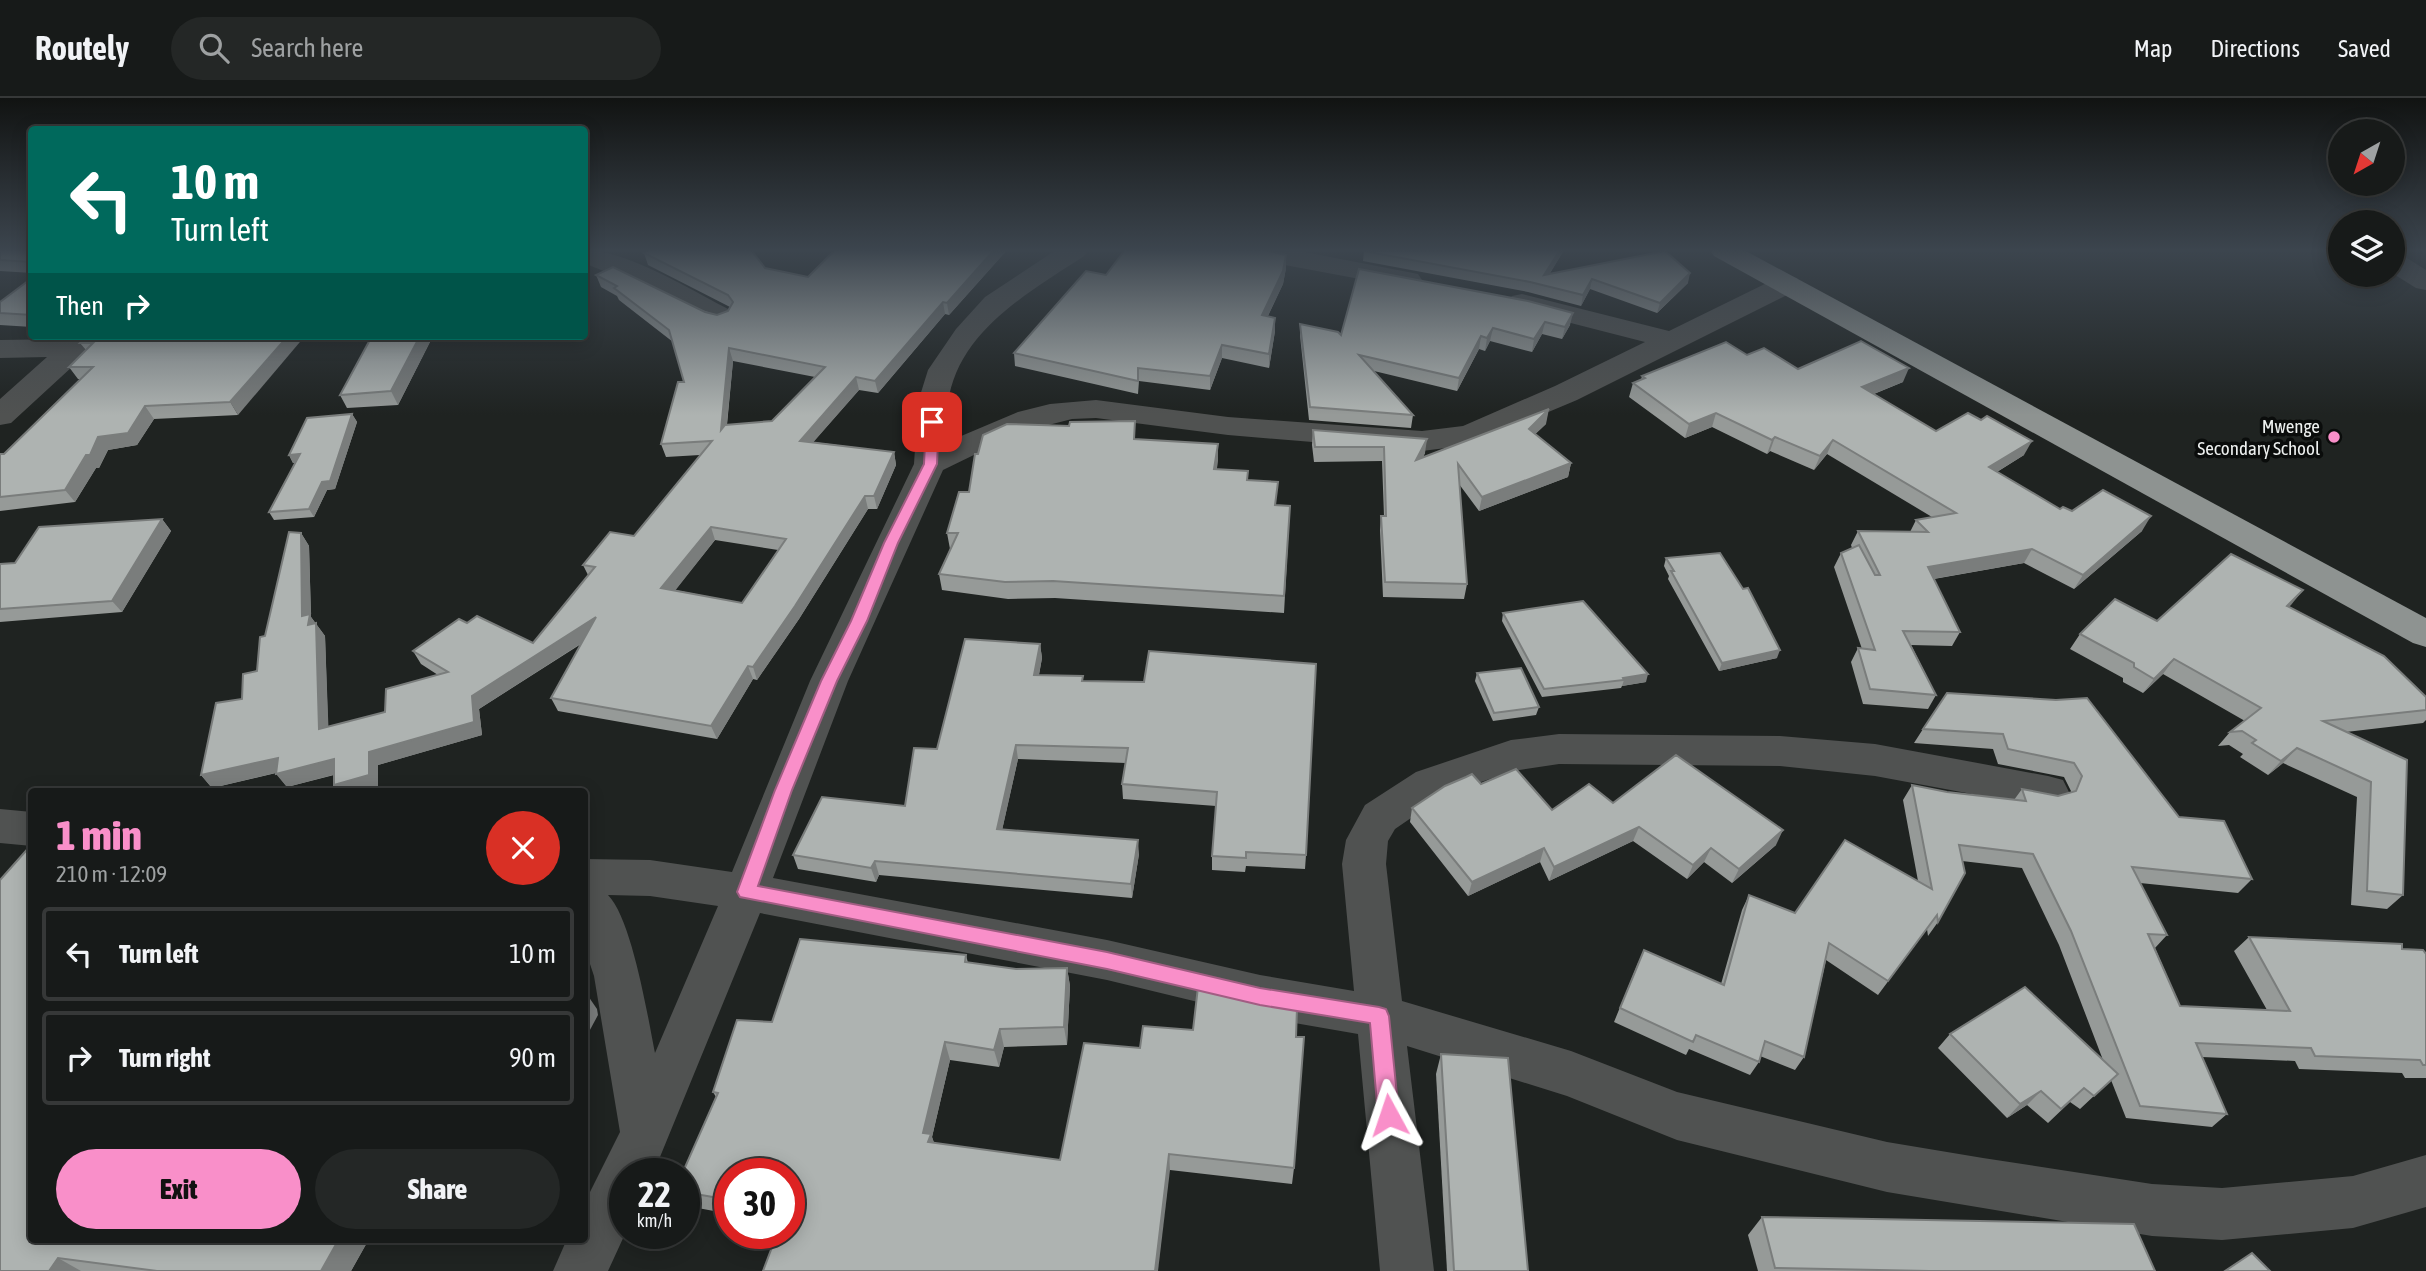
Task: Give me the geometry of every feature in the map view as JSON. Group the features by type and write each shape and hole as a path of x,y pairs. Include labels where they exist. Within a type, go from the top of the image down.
{"highway":[{"path":"1825,305 2421,630"}],"street":[{"path":"698,305 720,316"},
{"path":"634,1158 747,892 784,790 829,681 930,464 933,402 943,370 966,335 993,305"},
{"path":"1527,305 1674,341"},
{"path":"930,464 1001,426 1026,417 1076,409 1096,409 1252,428 1422,441 1470,435 1510,419 1746,305"},
{"path":"0,349 82,342"},
{"path":"0,416 82,342"},
{"path":"1407,1271 1364,864 1367,840 1380,817 1431,783 1500,759 1559,749 1780,751 1875,760 2048,792"},
{"path":"0,826 28,830"},
{"path":"588,877 650,878 747,892 1107,960 1260,996 1379,1016 1571,1074 1677,1116 1887,1167 1996,1186 2152,1210 2222,1214 2353,1202 2426,1181"},
{"path":"588,905 596,912 617,976 632,1158"},
{"path":"580,1271 609,1210"}],"building":[{"path":"0,305 28,305 28,315 0,313"},
{"path":"636,305 690,305 717,315 728,311 731,305 941,305 875,381 856,377 800,441 894,452 874,496 865,496 795,606 753,667 748,666 711,726 551,698 596,617 472,696 474,722 369,752 369,775 334,785 334,759 276,774 278,758 201,775 216,703 242,699 243,674 257,671 260,637 265,636 289,532 301,533 302,616 310,614 308,625 316,623 319,729 385,712 386,689 448,672 413,651 459,619 467,623 477,616 533,643 595,567 583,565 610,532 634,536 712,441 661,444 678,382 684,382 669,330","holes":["729,348 825,367 772,421 725,425 721,430","711,527 786,539 742,603 661,588"]},
{"path":"1056,305 1267,305 1262,315 1275,318 1269,354 1222,345 1210,376 1138,368 1138,381 1014,353"},
{"path":"1349,305 1542,305 1573,313 1565,327 1545,322 1534,339 1493,328 1487,338 1481,336 1459,378 1359,355 1413,415 1310,407 1300,324 1338,332 1341,335"},
{"path":"83,340 284,340 230,402 145,406 128,433 98,437 90,455 86,455 65,490 0,497 0,454 4,454 93,367 69,367 93,343 80,343"},
{"path":"370,340 418,340 391,391 340,395"},
{"path":"1861,341 1909,368 1862,387 1936,431 1968,413 1981,420 1987,416 2032,441 1989,467 2060,509 2063,507 2072,511 2103,490 2151,516 2083,575 2032,549 1928,567 1960,632 1903,631 1936,695 1870,689 1858,648 1875,650 1841,553 1859,545 1875,575 1880,575 1858,531 1928,532 1916,520 1956,513 1833,440 1820,456 1775,437 1772,440 1716,413 1689,424 1633,383 1645,378 1642,376 1726,342 1747,355 1764,348 1798,369"},
{"path":"1549,409 1529,429 1571,463 1482,497 1458,464 1467,584 1385,582 1381,516 1386,516 1384,447 1315,447 1313,430 1427,439 1416,460"},
{"path":"352,414 330,481 322,482 309,509 269,512 300,454 289,455 307,418"},
{"path":"1135,421 1134,439 1218,444 1214,469 1248,471 1247,480 1278,482 1275,505 1290,506 1284,596 1053,581 1005,582 939,574 958,533 947,533 959,492 969,492 975,454 978,454 983,435 1007,424 1069,426 1070,422"},
{"path":"162,519 112,601 0,609 0,564 15,563 39,527"},
{"path":"1720,553 1743,589 1748,588 1780,650 1722,663 1666,558"},
{"path":"2231,554 2303,590 2287,606 2384,656 2426,697 2426,710 2323,721 2407,760 2403,895 2367,891 2371,782 2297,748 2281,761 2252,743 2256,740 2242,731 2230,732 2261,708 2174,659 2154,679 2134,667 2134,663 2080,634 2115,599 2157,621"},
{"path":"1583,601 1648,674 1623,678 1624,680 1544,689 1503,613"},
{"path":"965,639 1040,644 1034,675 1083,676 1082,681 1144,682 1149,651 1316,664 1306,855 1246,852 1246,858 1212,856 1217,792 1122,784 1128,748 1016,745 997,829 1138,840 1131,884 875,861 871,868 793,855 822,797 905,806 914,748 937,749"},
{"path":"1521,668 1539,707 1494,713 1477,673"},
{"path":"1947,693 2056,700 2087,698 2179,817 2224,821 2252,879 2132,867 2167,935 2148,934 2180,1006 2290,1011 2249,937 2402,944 2402,949 2423,950 2426,954 2426,1065 2420,1060 2315,1056 2311,1048 2196,1043 2227,1114 2140,1106 2071,931 2033,854 1959,845 1965,873 1938,922 1937,915 1888,981 1829,943 1804,1057 1765,1041 1759,1062 1696,1035 1693,1042 1620,1008 1644,950 1724,985 1749,895 1795,913 1845,840 1932,889 1912,785 2026,801 2022,789 2058,796 2076,791 2082,776 2074,763 2008,749 2003,734 1923,729"},
{"path":"1676,755 1783,830 1739,869 1711,848 1693,865 1639,827 1554,867 1544,848 1472,882 1412,808 1445,786 1472,774 1481,784 1516,769 1552,810 1589,784 1613,803"},
{"path":"28,848 28,1243 337,1243 321,1271 157,1271 58,1258 49,1271 0,1271 0,880"},
{"path":"800,939 966,955 965,962 1016,969 1067,968 1064,1027 1000,1029 994,1050 945,1042 923,1133 931,1134 928,1142 1060,1160 1084,1043 1140,1048 1143,1026 1193,1030 1198,987 1297,1008 1296,1037 1304,1037 1294,1168 1169,1154 1155,1271 763,1271 771,1249 805,1249 805,1158 714,1158 714,1197 700,1195 700,1158 689,1158 718,1093 713,1092 737,1020 772,1022"},
{"path":"2025,987 2118,1074 2094,1096 2084,1088 2061,1109 2041,1091 2020,1104 1950,1034"},
{"path":"1441,1054 1508,1058 1528,1271 1454,1271"},
{"path":"1762,1217 2134,1224 2155,1271 1775,1268"},
{"path":"2252,1253 2270,1271 2225,1271"}],"place":[{"name":"Mwenge Secondary School","path":"2334,437"}],"route":[{"path":"932,422 930,464 829,681 784,790 747,892 1107,960 1260,996 1379,1016 1389,1115"}]}
